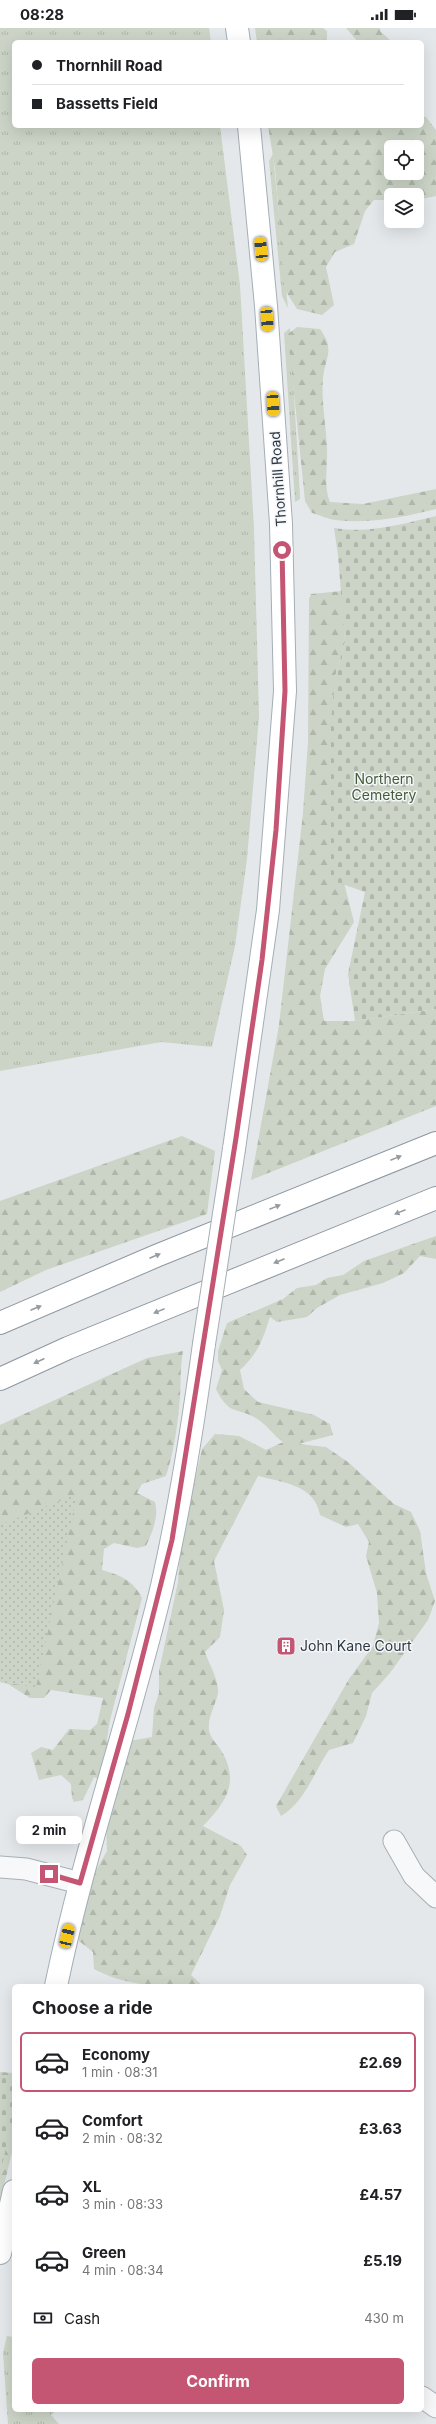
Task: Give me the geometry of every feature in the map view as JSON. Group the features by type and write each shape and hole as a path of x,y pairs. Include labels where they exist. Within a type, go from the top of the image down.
{"main road":[{"path":"237,28 239,40"},
{"name":"Thornhill Road","path":"56,1984 80,1883 161,1587 180,1493 234,1149 268,910 285,691 281,524 266,306 249,128"},
{"path":"0,1323 178,1247 436,1143"},
{"path":"0,1380 68,1348 436,1198"},
{"path":"0,2253 12,2200"}],"street":[{"path":"394,1841 414,1876 436,1896"},
{"path":"0,1867 26,1869 80,1883"},
{"path":"424,2398 436,2407"}],"green space":[{"path":"0,28 209,28 211,40 12,40 12,128 220,128 240,285 254,529 259,716 247,859 235,946 212,1047 161,1042 0,1071"},
{"path":"255,28 323,28 327,31 327,40 257,40"},
{"path":"346,28 380,28 380,31 390,40 356,40"},
{"path":"424,116 426,117 436,130 436,196 424,199 424,188 384,188 384,200 374,200 365,211 354,244 335,252 326,267 334,305 322,315 297,309 285,290 275,168 268,128 424,128"},
{"path":"273,154 288,308 282,296 269,161"},
{"path":"297,327 320,329 327,342 328,353 323,378 323,395 327,448 326,483 330,502 363,504 436,489 436,509 412,515 360,521 335,520 312,513 305,501 288,334"},
{"path":"290,328 300,496 300,499 295,502 284,333"},
{"name":"Northern Cemetery","path":"436,516 436,1009 355,1021 348,974 365,892 331,880 331,723 335,677 345,642 338,555 334,528 347,530 373,529"},
{"path":"342,591 345,642 335,677 342,875 354,922 325,969 320,996 324,1021 355,1021 436,1009 436,1106 251,1180 279,1025 303,813 308,742 309,599 311,594"},
{"path":"182,1136 215,1151 207,1214 46,1270 0,1292 0,1201"},
{"path":"436,1236 436,1259 420,1256 404,1273 383,1283 340,1295 317,1308 307,1317 277,1322 270,1317 265,1333 256,1352 240,1370 244,1389 258,1402 314,1415 330,1424 333,1435 298,1444 326,1447 348,1462 394,1504 411,1512 420,1531 426,1573 435,1601 428,1620 390,1673 372,1693 366,1716 353,1743 329,1750 303,1795 297,1803 281,1816 276,1806 349,1679 373,1646 379,1623 377,1593 366,1556 369,1542 358,1524 346,1527 320,1515 317,1505 312,1497 305,1491 287,1483 258,1476 214,1561 224,1610 220,1637 205,1652 218,1688 217,1698 210,1718 209,1729 211,1736 221,1750 227,1763 230,1773 230,1783 228,1792 218,1809 203,1826 241,1846 247,1855 230,1885 220,1916 191,1975 201,1984 140,1984 121,1980 94,1969 93,1952 79,1941 79,1920 86,1888 107,1851 106,1821 116,1784 123,1775 129,1741 152,1737 154,1708 159,1693 159,1671 178,1582 180,1552 202,1449 215,1434 239,1436 266,1450 283,1442 259,1420 246,1413 230,1408 221,1398 216,1389 222,1370 218,1361 218,1351 227,1323 283,1299 297,1288 316,1285 327,1278 343,1275 364,1261"},
{"path":"183,1351 177,1427 166,1476 142,1484 137,1493 155,1502 156,1513 150,1536 146,1546 137,1548 114,1543 104,1549 102,1570 125,1579 134,1587 142,1598 110,1720 107,1739 109,1755 100,1780 94,1777 83,1800 74,1802 72,1798 71,1784 61,1775 39,1780 31,1753 41,1747 53,1750 69,1729 90,1730 97,1724 103,1698 51,1690 44,1698 30,1698 8,1684 0,1682 0,1425 147,1358"},
{"path":"77,1494 36,1687 0,1682 0,1525"},
{"path":"0,2072 12,2073 12,2152 0,2202"},
{"path":"0,2075 12,2077 12,2123 0,2173"},
{"path":"7,2336 12,2337 12,2412 54,2412 51,2415 59,2424 8,2424 3,2353"}],"place":[{"name":"John Kane Court","path":"286,1646"}],"route":[{"path":"49,1874 80,1883 128,1714 161,1587 172,1540 194,1415 236,1138 268,910 276,830 285,691 282,550"}]}
